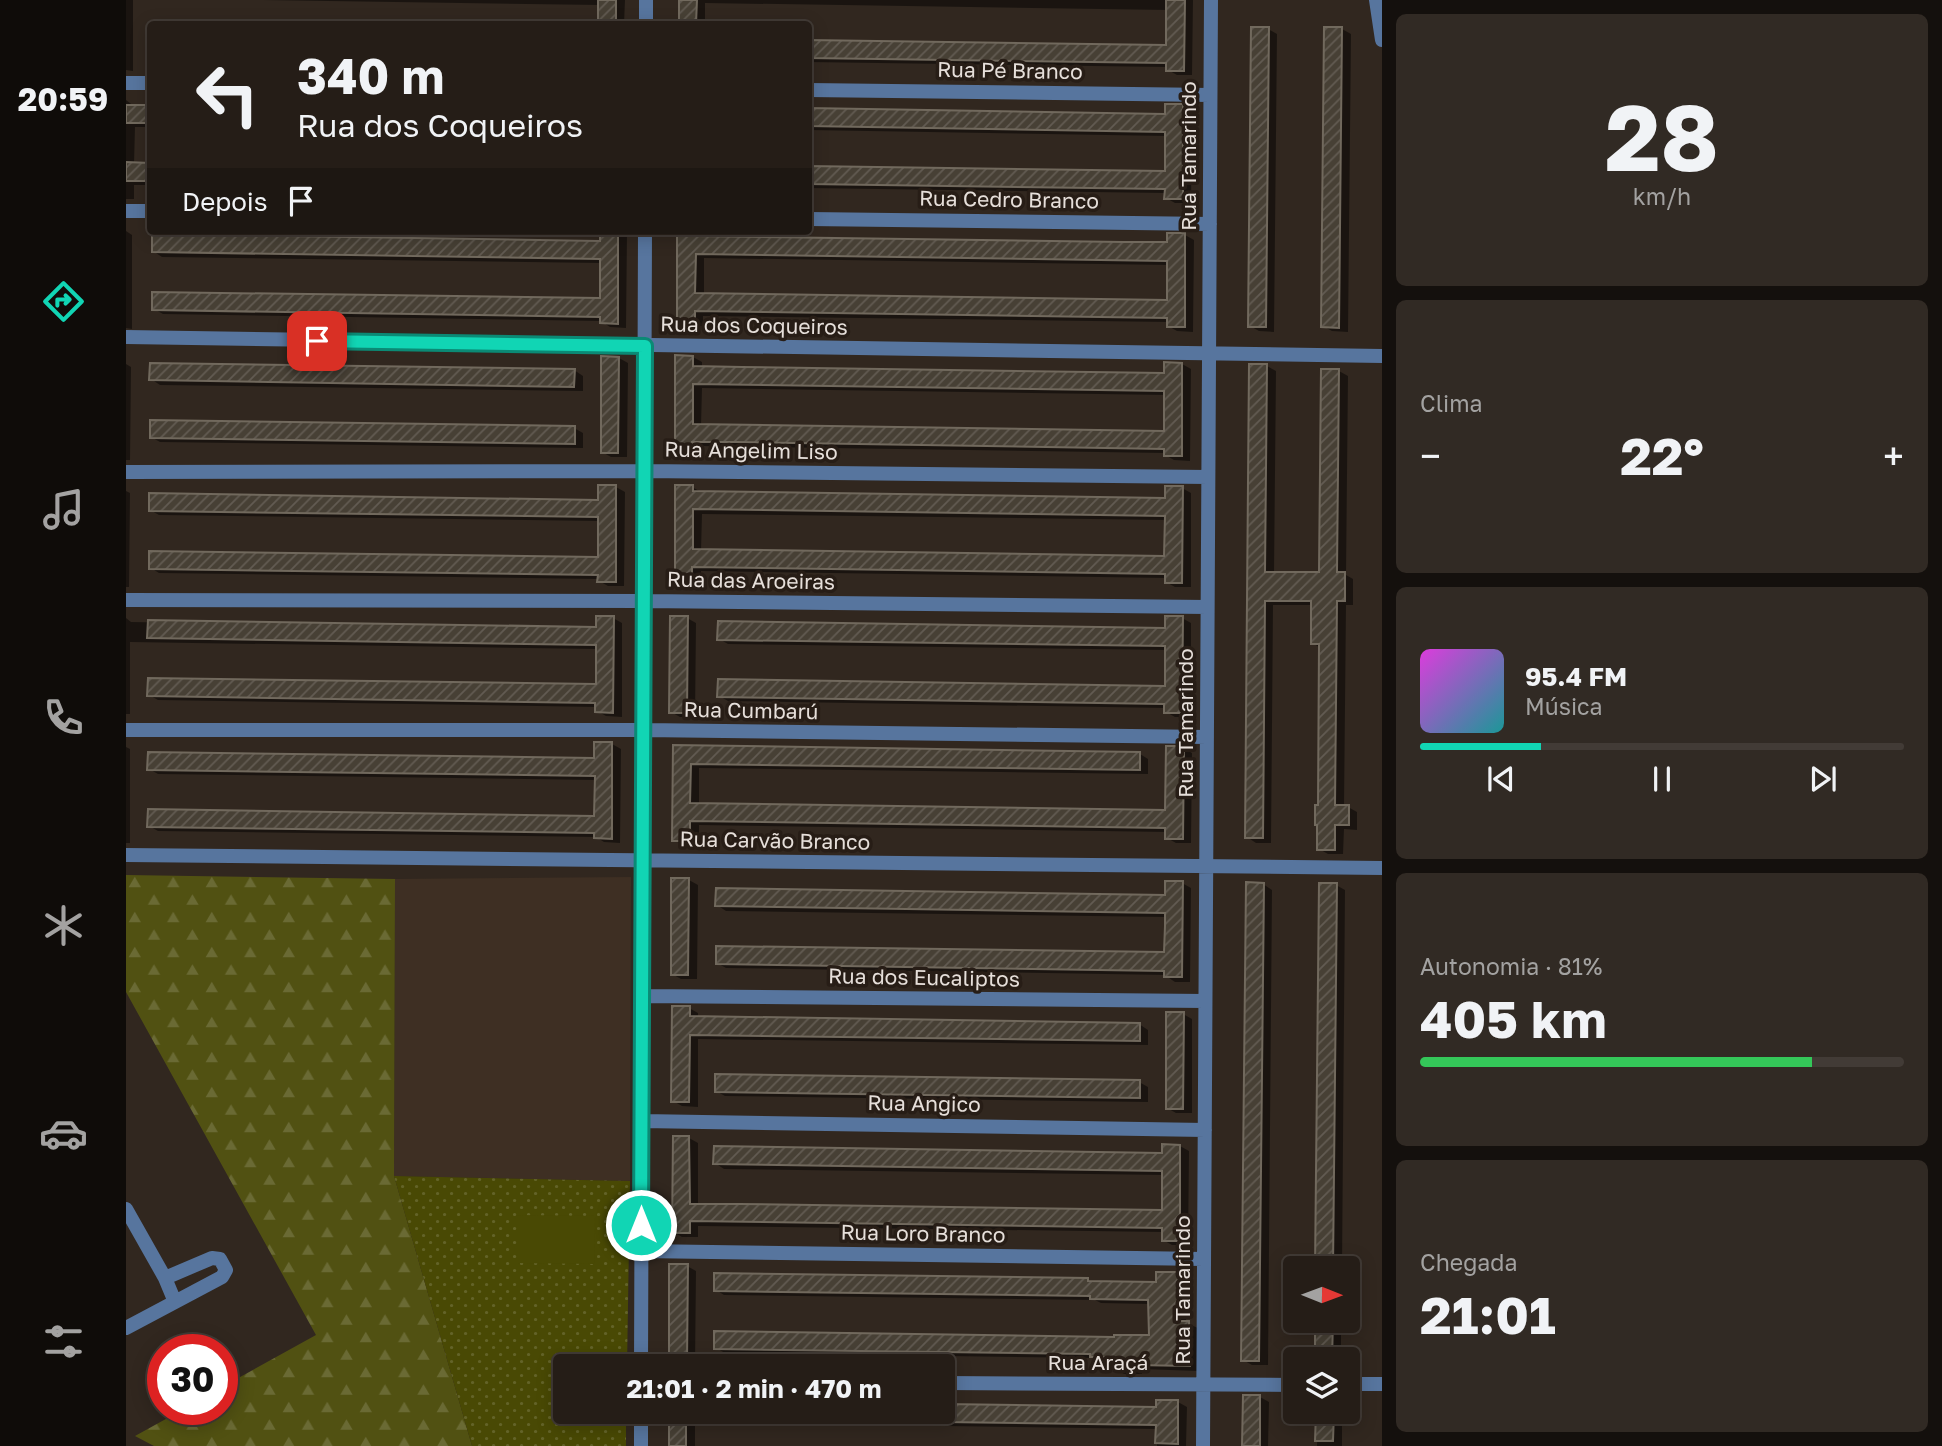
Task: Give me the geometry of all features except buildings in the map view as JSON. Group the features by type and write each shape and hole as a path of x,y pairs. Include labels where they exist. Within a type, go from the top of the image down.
{"street":[{"path":"646,0 646,21"},
{"name":"Rua Tamarindo","path":"1203,1446 1211,0"},
{"path":"1376,0 1382,40"},
{"path":"126,83 147,83"},
{"name":"Rua Pé Branco","path":"812,90 1210,95"},
{"path":"126,211 147,211"},
{"name":"Rua Cedro Branco","path":"812,219 1210,224"},
{"path":"641,1354 645,235"},
{"name":"Rua dos Coqueiros","path":"126,337 1382,356"},
{"name":"Rua Angelim Liso","path":"126,472 644,471 1208,477"},
{"name":"Rua das Aroeiras","path":"126,600 644,601 1208,607"},
{"name":"Rua Cumbarú","path":"126,730 644,730 1207,737"},
{"name":"Rua Carvão Branco","path":"126,855 1382,868"},
{"name":"Rua dos Eucaliptos","path":"642,996 1205,1001"},
{"name":"Rua Angico","path":"642,1121 1205,1130"},
{"path":"126,1209 165,1278 175,1302"},
{"name":"Rua Loro Branco","path":"641,1251 1204,1259"},
{"path":"126,1328 222,1277 226,1270 220,1259 212,1258 165,1278"},
{"name":"Rua Araçá","path":"955,1383 1283,1385"},
{"path":"1360,1384 1382,1384"},
{"path":"641,1424 641,1446"}],"shaded area":[{"path":"631,877 630,1181 394,1176 395,879"},
{"path":"394,1176 630,1181 627,1354 553,1354 553,1424 626,1424 626,1446 472,1446"},
{"path":"517,1215 595,1216 594,1264 517,1263"}],"green space":[{"path":"126,875 395,879 394,1176 472,1446 154,1446 135,1436 155,1425 238,1425 238,1378 316,1335 126,992"}],"route":[{"path":"317,341 645,346 641,1225"}]}
